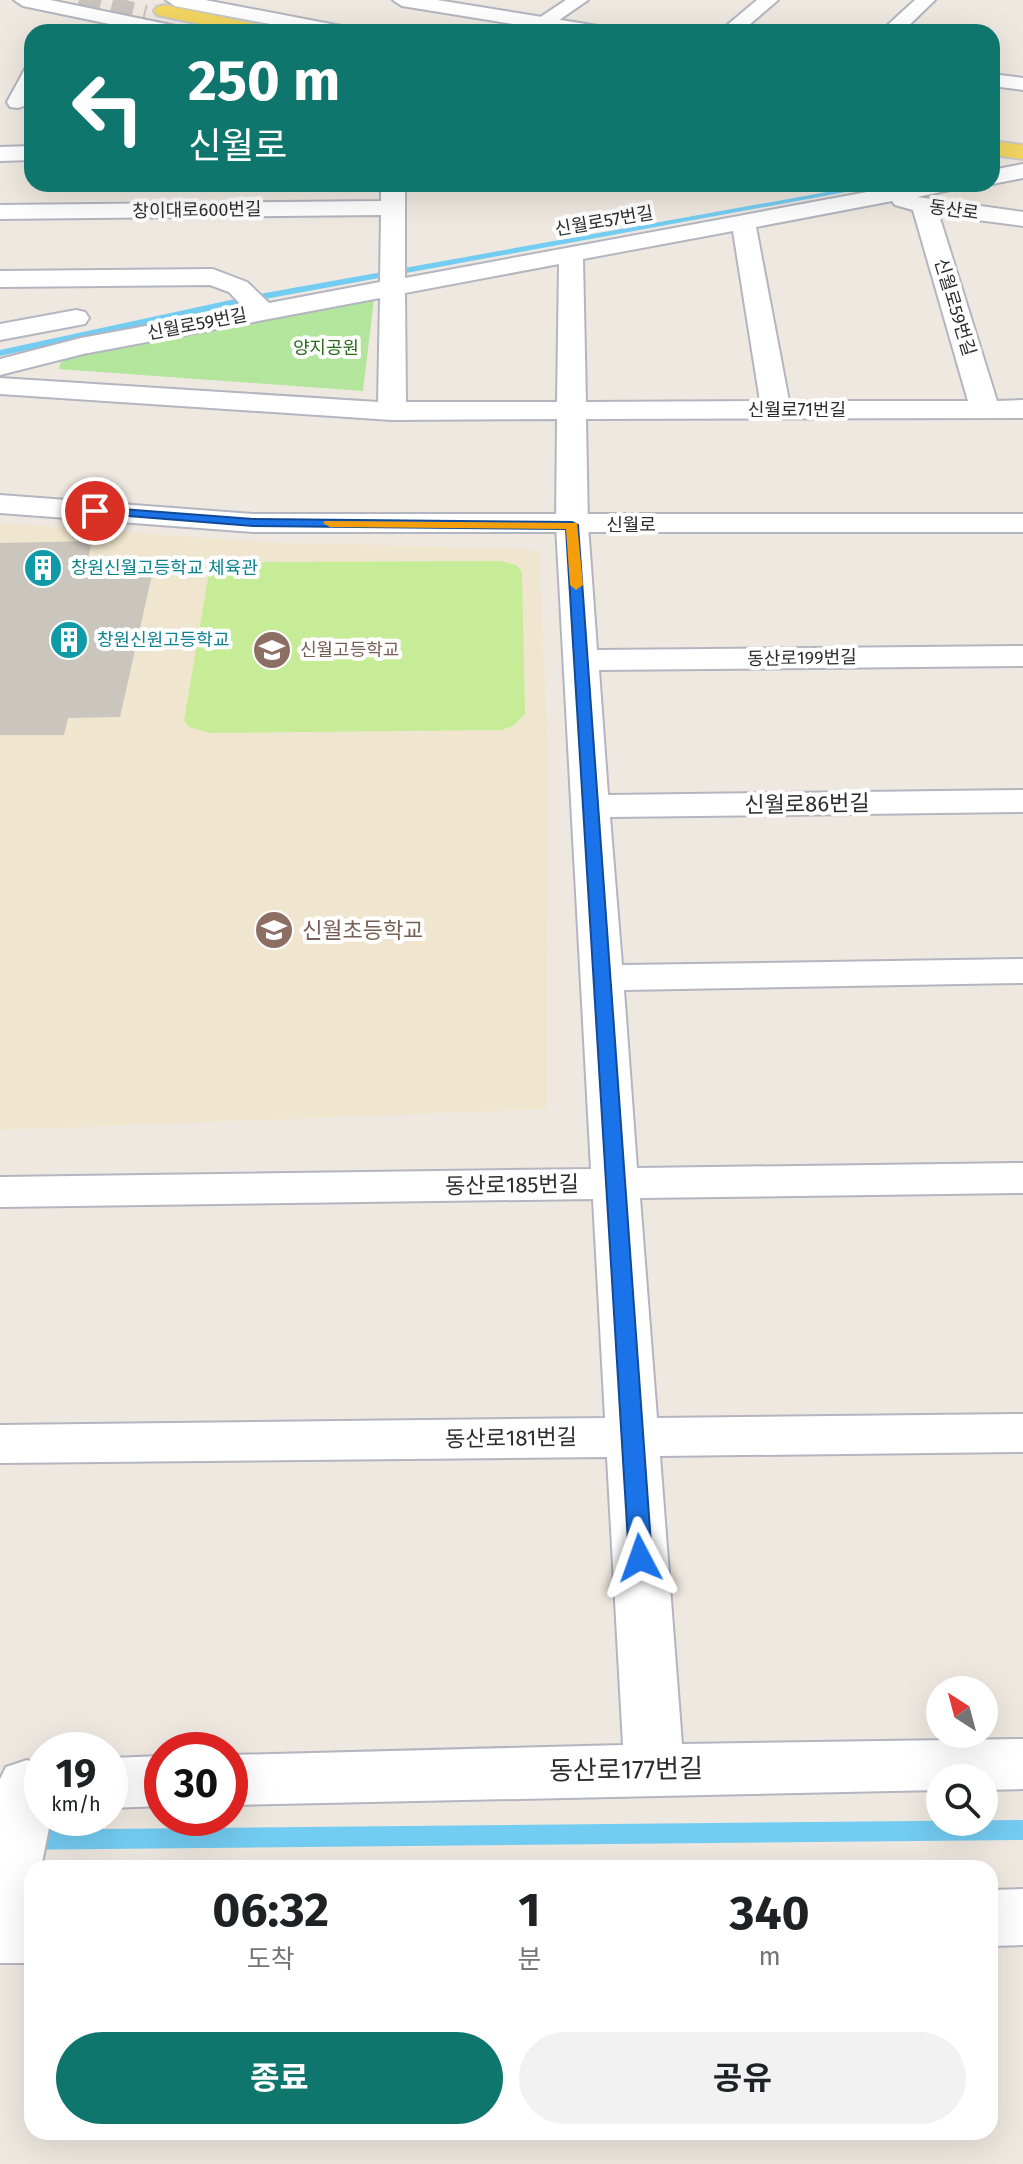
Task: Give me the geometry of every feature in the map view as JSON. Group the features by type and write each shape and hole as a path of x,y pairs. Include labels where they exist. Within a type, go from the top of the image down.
{"main road":[{"path":"161,9 203,24"},
{"path":"161,9 229,24"}],"street":[{"path":"23,0 138,24"},
{"path":"402,0 514,24"},
{"path":"540,24 579,0"},
{"path":"739,24 769,0"},
{"path":"899,24 926,0"},
{"path":"161,9 278,24"},
{"path":"1000,81 1023,83"},
{"path":"0,154 24,153"},
{"name":"신월로59번길","path":"0,367 254,296 398,269 571,254 897,192"},
{"name":"동산로","path":"885,194 924,206 1023,219"},
{"path":"392,411 398,269 394,196"},
{"name":"창이대로600번길","path":"0,212 394,196"},
{"name":"신월로59번길","path":"924,206 985,409"},
{"path":"743,221 776,410"},
{"path":"571,254 572,525 654,1769"},
{"path":"367,263 398,269"},
{"path":"0,279 213,277 254,296"},
{"path":"163,301 254,296"},
{"path":"0,332 104,312"},
{"path":"0,386 392,411 572,411"},
{"name":"신월로71번길","path":"572,411 1023,409"},
{"name":"신월로","path":"0,504 253,523 1023,523"},
{"name":"동산로199번길","path":"582,660 1023,656"},
{"name":"신월로86번길","path":"591,806 1023,801"},
{"path":"602,978 1023,971"},
{"name":"동산로185번길","path":"0,1192 1023,1178"},
{"name":"동산로181번길","path":"0,1444 1023,1433"},
{"name":"동산로177번길","path":"248,1780 1023,1764"},
{"path":"0,1915 23,1789"},
{"path":"998,1918 1023,1917"},
{"path":"0,1935 24,1935"}],"shaded area":[{"name":"신월초등학교","path":"0,523 262,542 530,549 539,554 548,745 547,1109 0,1130"}],"green space":[{"name":"양지공원","path":"374,299 363,391 59,369 62,357"},
{"path":"500,561 516,565 522,572 525,714 514,725 502,730 210,733 189,727 184,721 209,572 235,562"}],"building":[{"name":"창원신원고등학교","path":"92,541 86,566 154,566 120,717 68,718 64,735 0,735 0,543"}],"waterway":[{"path":"0,353 249,299 841,192"},
{"path":"0,1840 1023,1830"}],"tunnel":[{"path":"79,0 145,16"}],"slow traffic":[{"path":"330,523 572,525 576,585"}],"place":[{"name":"창원신월고등학교 체육관","path":"43,568"},
{"name":"창원신원고등학교","path":"69,640"},
{"name":"신월고등학교","path":"272,650"},
{"name":"신월초등학교","path":"274,930"}],"route":[{"path":"95,511 253,523 572,525 640,1558"}]}
